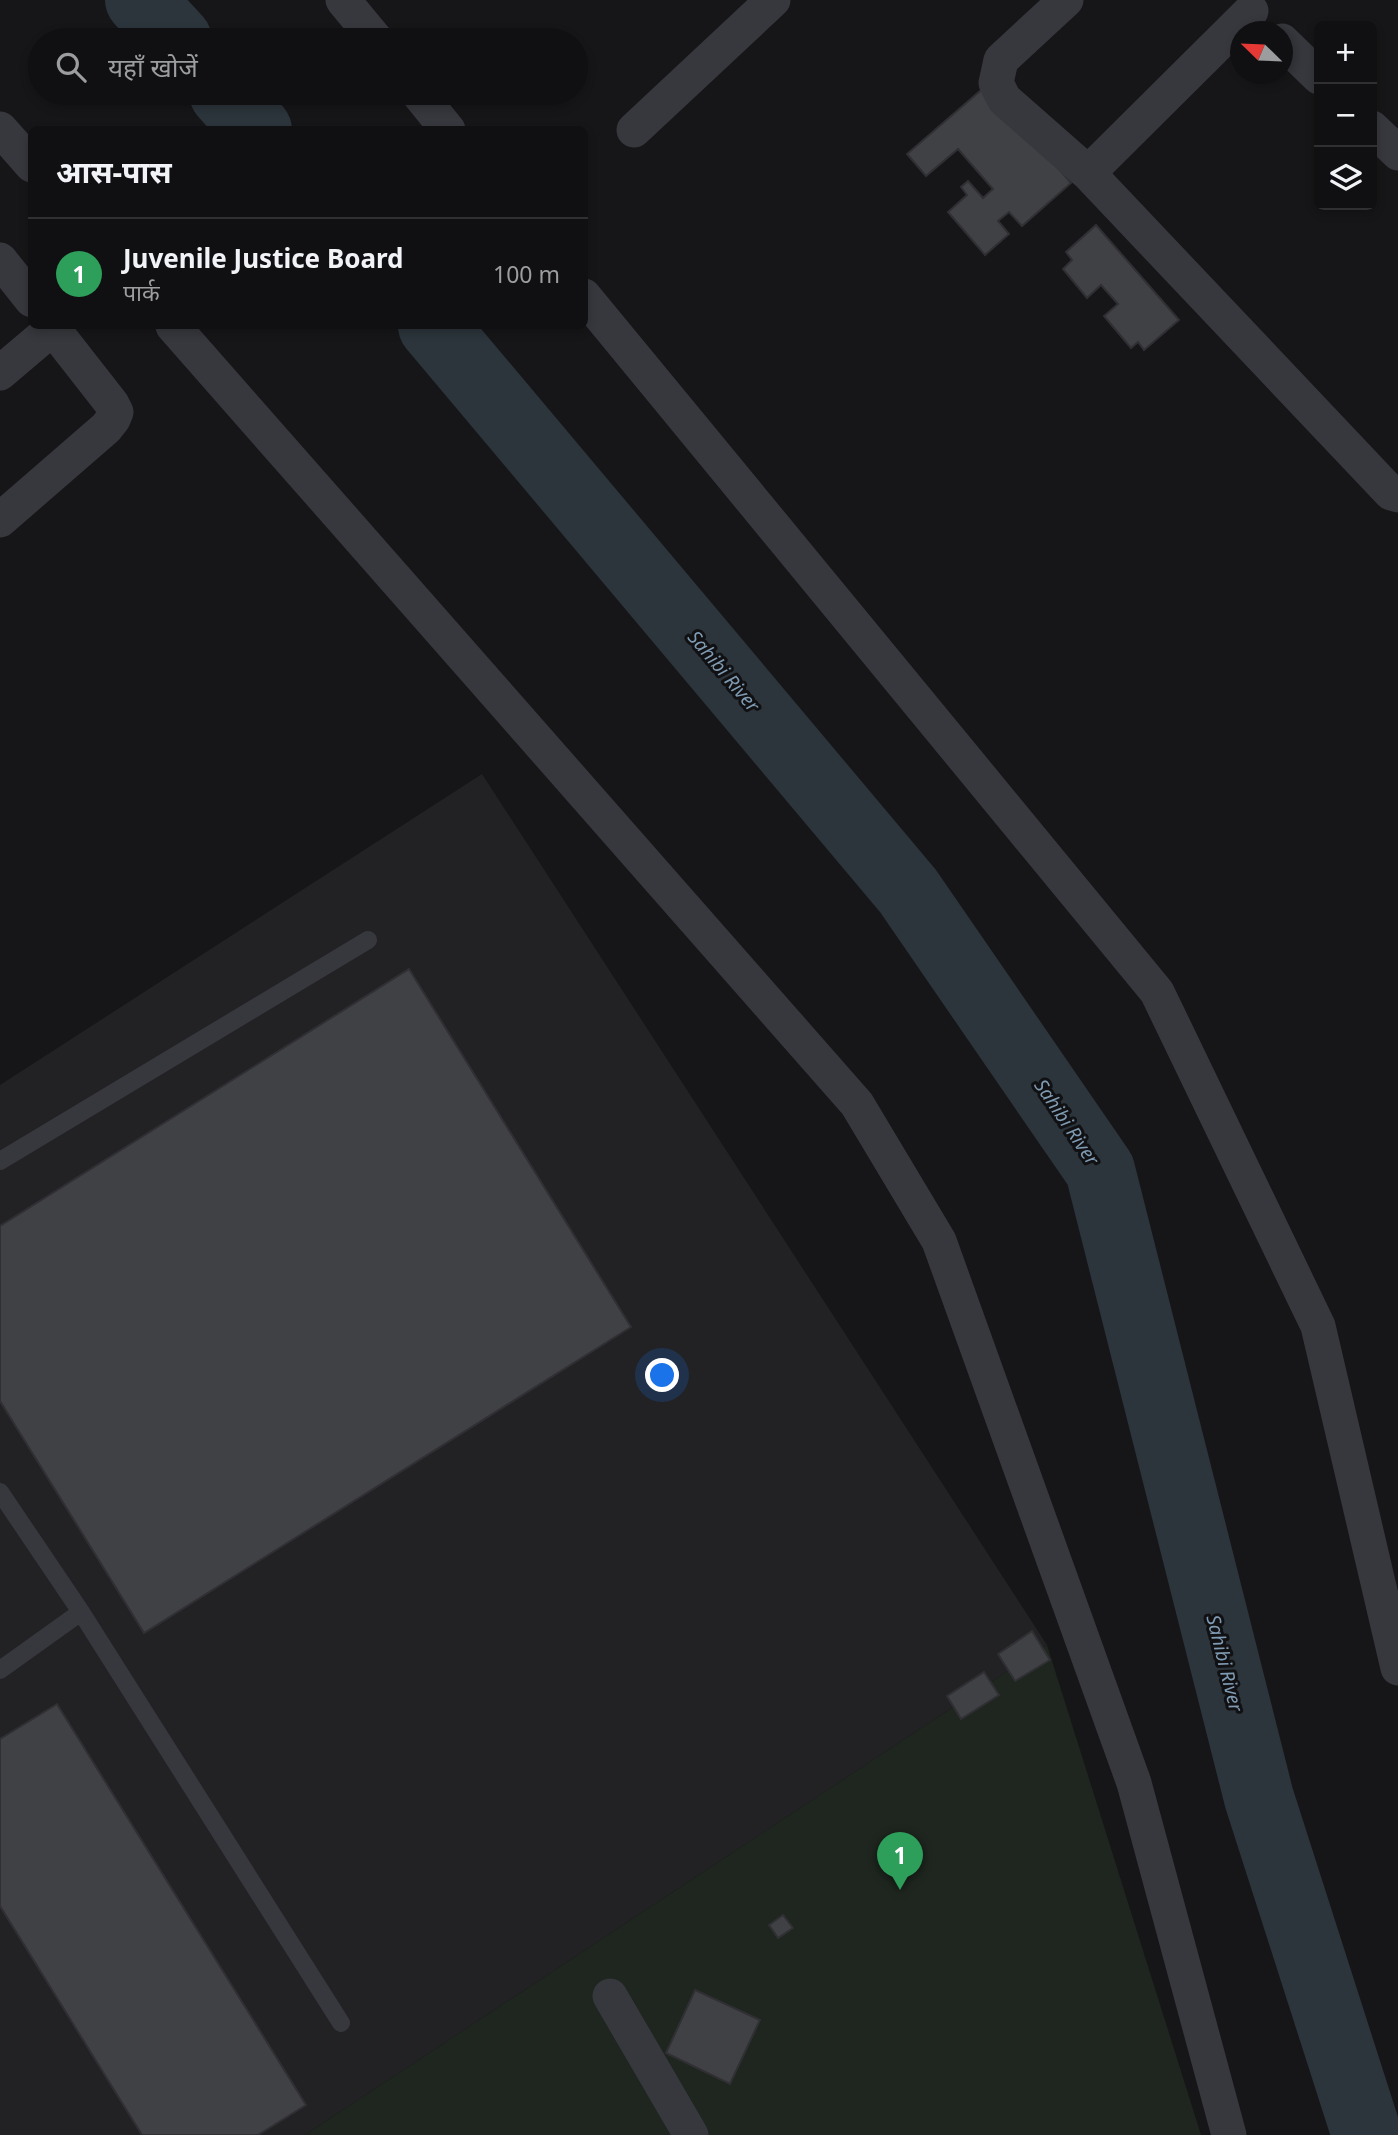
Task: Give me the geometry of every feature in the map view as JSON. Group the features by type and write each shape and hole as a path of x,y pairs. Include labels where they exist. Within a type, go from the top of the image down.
{"street":[{"path":"343,0 366,28"},
{"path":"634,130 773,0"},
{"path":"1066,0 1001,60 996,83 1004,99 1088,173 1381,483 1391,493 1398,495"},
{"path":"1088,173 1255,14"},
{"path":"1293,51 1314,72"},
{"path":"428,105 445,126"},
{"path":"0,129 28,160"},
{"path":"1377,133 1398,153"},
{"path":"0,260 28,295"},
{"path":"588,301 1157,992 1318,1326 1398,1668"},
{"path":"0,373 50,329"},
{"path":"0,520 106,428 116,412 113,404 54,329"},
{"path":"176,329 857,1104 894,1163 939,1241 1134,1783 1229,2135"},
{"path":"610,1996 691,2135"}],"lane":[{"path":"0,1161 368,940"},
{"path":"0,1492 81,1612 341,2023"},
{"path":"0,1670 81,1612"}],"shaded area":[{"path":"482,774 1047,1645 305,2135 0,2135 0,1085"},
{"path":"1047,1645 1201,2135 305,2135"}],"building":[{"path":"987,85 1071,183 1022,226 1009,212 998,221 1009,234 985,255 948,212 967,195 961,187 968,181 983,198 993,189 958,149 926,176 907,154"},
{"path":"1096,225 1179,320 1144,350 1138,342 1131,348 1104,316 1118,304 1101,285 1087,298 1063,269 1072,260 1066,252"},
{"path":"409,969 631,1327 144,1633 0,1401 0,1226"},
{"path":"1032,1631 1050,1660 1015,1681 998,1654"},
{"path":"984,1672 999,1695 961,1719 947,1696"},
{"path":"57,1704 306,2105 258,2135 142,2135 0,1906 0,1739"},
{"path":"783,1915 793,1928 778,1938 769,1925"},
{"path":"695,1990 760,2020 730,2084 666,2053"}],"waterway":[{"name":"Sahibi River","path":"140,0 166,28"},
{"name":"Sahibi River","path":"235,105 253,126"},
{"name":"Sahibi River","path":"436,329 908,891 1100,1170 1259,1798 1367,2135"}],"place":[{"name":"Juvenile Justice Board","path":"900,1890"}]}
